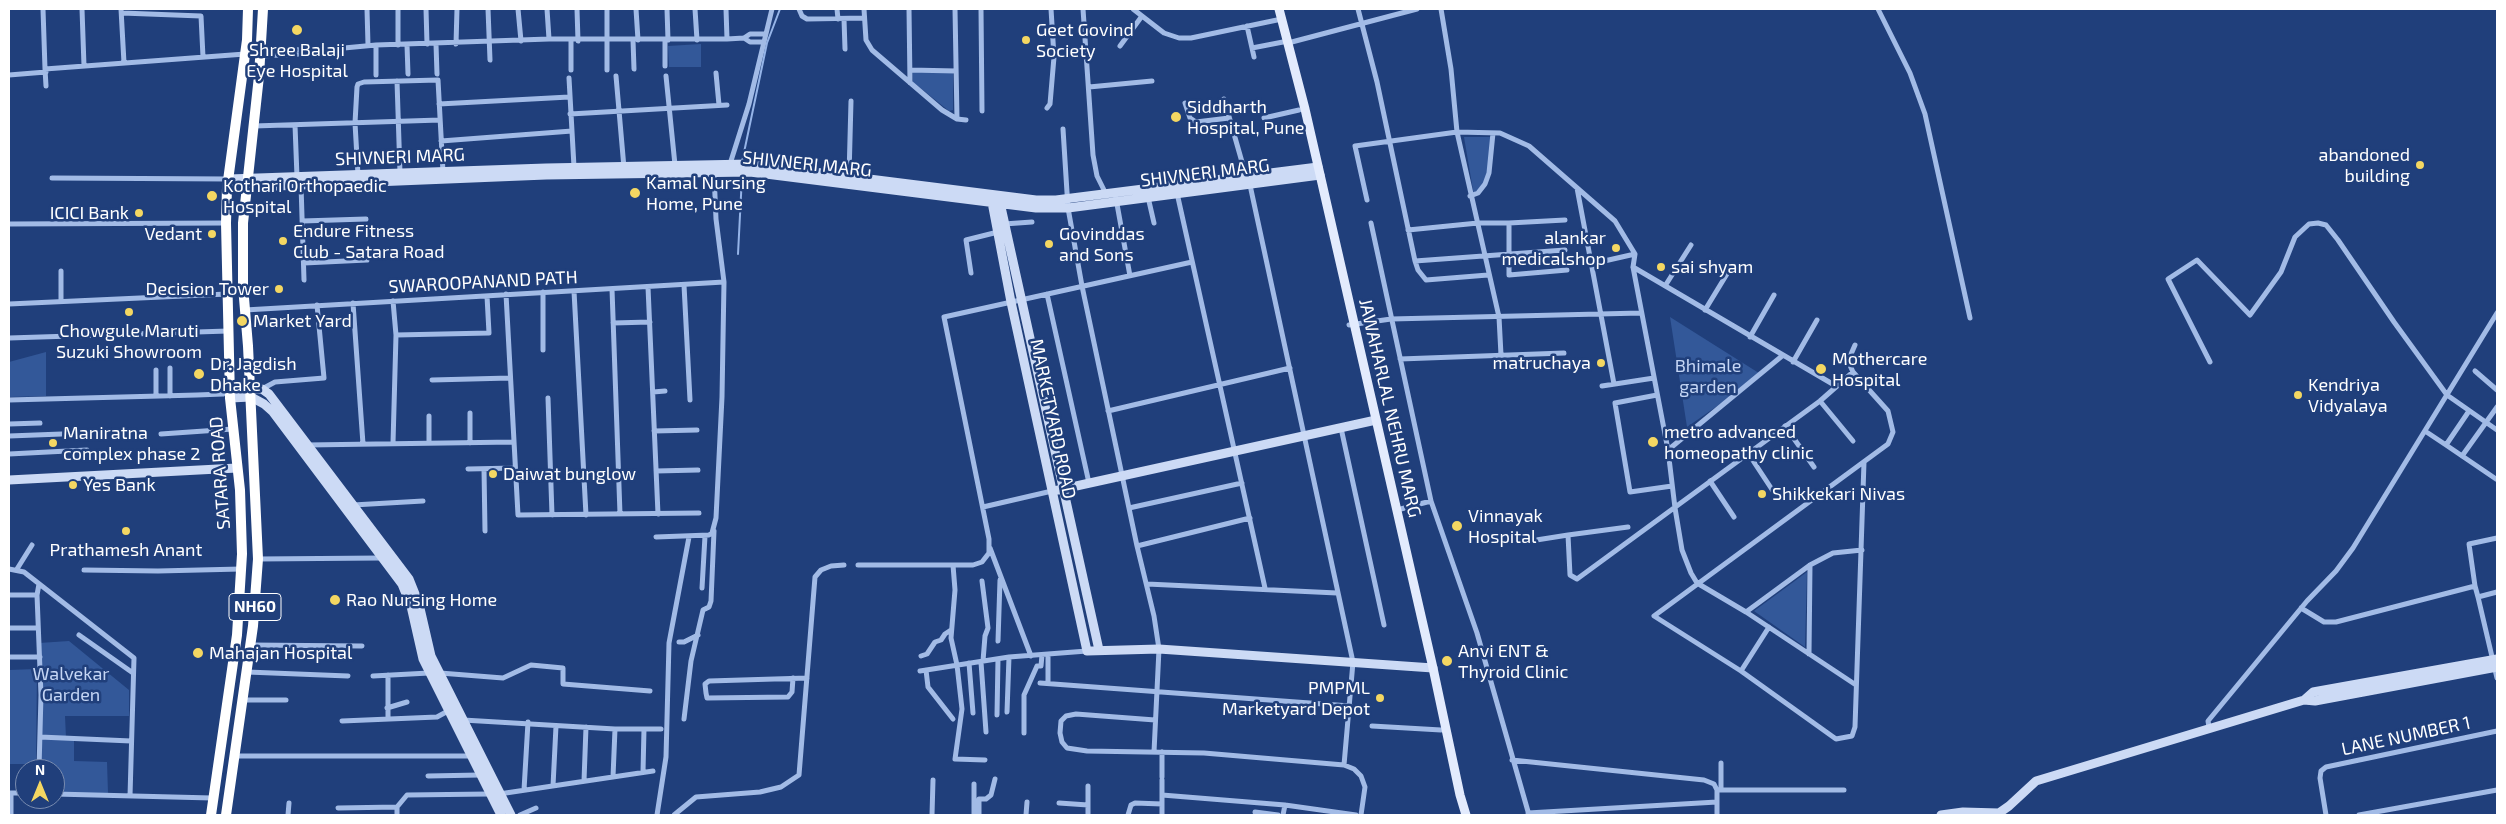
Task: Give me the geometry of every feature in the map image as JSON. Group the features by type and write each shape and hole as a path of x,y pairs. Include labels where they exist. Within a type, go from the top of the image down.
{"highway":[{"name":"SATARA ROAD","path":"211,815 212,798 231,685 241,569 238,468 228,393 229,331 226,223 228,184 245,54 248,9"},
{"name":"SATARA ROAD","path":"226,815 233,756 251,645 258,559 244,310 243,223 254,126 263,9"}],"main road":[{"name":"JAWAHARLAL NEHRU MARG","path":"1274,9 1285,42 1316,172 1466,815"},
{"name":"JAWAHARLAL NEHRU MARG","path":"1279,9 1299,110 1316,172"},
{"name":"SHIVNERI MARG","path":"228,184 546,171 624,170 675,165 750,168 849,176 995,199"},
{"name":"SHIVNERI MARG","path":"546,171 574,167 714,173 734,167"},
{"name":"SHIVNERI MARG","path":"750,168 995,199 1067,203 1316,172"},
{"name":"SHIVNERI MARG","path":"299,181 400,173 443,176"},
{"name":"SHIVNERI MARG","path":"1113,196 1148,197 1176,189"},
{"name":"MARKETYARD ROAD","path":"995,199 1004,224 1016,301"},
{"name":"MARKETYARD ROAD","path":"995,199 998,232 1016,301 1058,490 1099,650"},
{"path":"228,393 250,392 262,389 280,406 304,447 407,593 419,644 429,673 480,775 511,815"},
{"path":"250,392 273,412 353,505 415,590 432,656 462,720 501,815"},
{"name":"JAWAHARLAL NEHRU MARG","path":"1373,420 1397,510 1460,815"},
{"path":"1058,490 1373,420"},
{"path":"9,480 238,468"},
{"name":"MARKETYARD ROAD","path":"1058,490 1087,651"},
{"path":"1087,651 1159,649 1430,667"},
{"path":"1941,815 1963,812 1999,813 2010,806 2036,781 2209,727 2304,700 2313,692 2496,663"}],"street":[{"path":"43,9 46,86"},
{"path":"82,9 84,66"},
{"path":"367,9 368,45"},
{"path":"398,9 398,45"},
{"path":"426,9 427,44"},
{"path":"456,44 457,9"},
{"path":"488,9 490,60"},
{"path":"518,9 521,41"},
{"path":"546,9 548,39"},
{"path":"578,9 578,40"},
{"path":"607,9 607,70"},
{"path":"634,69 636,9"},
{"path":"665,66 667,9"},
{"path":"695,9 697,40"},
{"path":"726,9 727,39"},
{"path":"734,167 772,9"},
{"path":"799,9 802,16 807,19 864,18"},
{"path":"837,9 841,19 845,49"},
{"path":"864,9 866,40 872,50 942,110 957,119 966,120"},
{"path":"909,9 910,83"},
{"path":"955,9 957,119"},
{"path":"981,9 982,111"},
{"path":"1047,108 1050,104 1054,57 1051,9"},
{"path":"1083,9 1093,155 1097,176 1113,196 1130,276"},
{"path":"1134,9 1164,33 1179,38 1191,38 1277,20"},
{"path":"1358,9 1377,82 1418,270 1426,280 1488,275"},
{"path":"1252,48 1285,42 1417,9"},
{"path":"1441,9 1451,69 1457,132 1498,317 1501,355"},
{"path":"1878,9 1910,73 1925,114 1970,318"},
{"path":"124,63 121,11 201,16 203,57"},
{"path":"1120,46 1142,16"},
{"path":"1247,26 1254,57"},
{"path":"260,52 297,48 312,51 368,45 489,43 548,39 727,39 744,38 750,34 765,34"},
{"path":"744,38 750,42 763,42"},
{"path":"571,40 571,70"},
{"path":"407,44 408,74"},
{"path":"436,44 437,74"},
{"path":"376,45 376,75"},
{"path":"9,76 84,66 245,54"},
{"path":"910,70 956,71"},
{"path":"716,73 719,105"},
{"path":"616,76 624,170"},
{"path":"666,76 675,165"},
{"path":"569,78 574,167"},
{"path":"358,175 355,123 358,84 438,80 443,176"},
{"path":"1089,87 1152,80"},
{"path":"397,81 400,173"},
{"path":"439,104 569,97"},
{"path":"1224,99 1248,180 1353,662 1344,765"},
{"path":"849,176 851,102"},
{"path":"1186,102 1190,118 1196,122 1229,118"},
{"path":"570,114 727,104"},
{"path":"1264,118 1299,110"},
{"path":"254,126 440,120"},
{"path":"295,125 304,280"},
{"path":"1064,129 1067,203 1082,286 1128,508 1147,584 1159,649 1154,752"},
{"path":"441,141 572,131"},
{"path":"1367,200 1355,146 1457,132 1493,133 1510,136 1529,146 1615,221 1634,254 1633,267 1640,313 1668,450 1675,508 1686,564 1697,583 1746,612 1856,685"},
{"path":"1470,196 1478,193 1485,184 1490,170 1493,133"},
{"path":"684,719 689,672 702,610 709,607 711,601 722,397 724,282 716,219 714,173"},
{"path":"52,178 228,184"},
{"path":"1577,187 1614,384"},
{"path":"1176,189 1265,588"},
{"path":"1148,197 1154,223"},
{"path":"302,221 366,219"},
{"path":"1408,230 1478,223 1565,220"},
{"path":"1004,224 1032,222"},
{"path":"9,224 226,223"},
{"path":"1371,223 1431,501 1477,633 1528,814 1717,802"},
{"path":"1509,223 1509,275 1567,270"},
{"path":"2210,362 2168,279 2197,260 2250,315 2281,272 2296,237 2309,224 2318,223 2326,225 2338,240 2447,395 2497,430"},
{"path":"971,273 966,240 998,232"},
{"path":"1665,286 1691,245"},
{"path":"1415,261 1565,250"},
{"path":"1591,264 1634,254"},
{"path":"304,262 367,260"},
{"path":"1031,656 990,548 944,317 1192,262"},
{"path":"1633,267 1836,386"},
{"path":"1705,310 1730,269"},
{"path":"61,271 61,302"},
{"name":"SWAROOPANAND PATH","path":"244,310 724,282"},
{"path":"684,285 690,400"},
{"path":"648,287 658,514"},
{"path":"612,289 620,514"},
{"path":"574,291 586,515"},
{"path":"543,292 543,350"},
{"path":"9,304 227,294"},
{"path":"506,294 518,515 699,513"},
{"path":"1047,294 1089,483"},
{"path":"1750,337 1774,295"},
{"path":"396,335 489,333 487,296"},
{"path":"393,301 396,335 393,443"},
{"path":"353,303 363,444"},
{"path":"262,389 275,382 324,378 317,305"},
{"path":"1351,324 1392,319 1640,313"},
{"path":"2209,727 2208,721 2301,608 2336,571 2352,548 2497,313"},
{"path":"1793,362 1817,320"},
{"path":"613,323 650,322"},
{"path":"9,338 229,331"},
{"path":"1855,345 1848,361 1853,372 1888,411 1893,426 1893,432 1888,444 1654,616 1742,671 1836,739 1852,736 1855,728 1864,462"},
{"path":"1400,359 1564,353"},
{"path":"1668,450 1782,356"},
{"path":"170,368 170,396"},
{"path":"1108,411 1290,368"},
{"path":"156,370 156,396"},
{"path":"2475,371 2497,390"},
{"path":"1568,536 1570,575 1578,579 1820,401 1853,372"},
{"path":"432,380 510,378"},
{"path":"1602,386 1654,378"},
{"path":"652,392 665,391"},
{"path":"9,400 228,393"},
{"path":"1657,395 1615,403 1630,492 1672,486"},
{"path":"548,398 552,515"},
{"path":"1820,401 1854,441"},
{"path":"2462,456 2497,407"},
{"path":"2446,444 2469,411"},
{"path":"470,414 470,443"},
{"path":"429,416 429,443"},
{"path":"9,424 40,422"},
{"path":"1785,426 1814,467"},
{"path":"1341,428 1384,626"},
{"path":"161,434 234,429"},
{"path":"654,431 697,430"},
{"path":"2425,431 2496,479"},
{"path":"9,436 88,433"},
{"path":"304,447 393,443 514,442"},
{"path":"9,454 87,450"},
{"path":"1748,454 1773,491"},
{"path":"484,468 485,531"},
{"path":"468,469 515,468"},
{"path":"656,471 698,470"},
{"path":"1710,481 1734,517"},
{"path":"1128,508 1242,483"},
{"path":"983,507 1058,490"},
{"path":"353,505 423,501"},
{"path":"1397,510 1431,501"},
{"path":"1137,546 1250,518"},
{"path":"1530,541 1628,527"},
{"path":"656,537 705,536 712,533 714,528"},
{"path":"702,588 705,536"},
{"path":"658,815 666,758 669,643 689,537"},
{"path":"2497,538 2469,544 2474,586 2496,663 2497,678"},
{"path":"17,569 32,545"},
{"path":"858,565 954,565 982,562 986,559 990,548"},
{"path":"1746,612 1810,565 1833,553 1862,550"},
{"path":"258,559 381,558"},
{"path":"674,815 687,802 696,797 760,792 781,787 799,775 815,576 821,570 831,566 844,565"},
{"path":"954,565 956,590 951,630 962,709 955,759 985,760"},
{"path":"1809,654 1810,565"},
{"path":"9,569 17,569 39,584 134,658 130,796"},
{"path":"84,570 241,569"},
{"path":"998,642 1001,577"},
{"path":"982,581 988,628 985,636 982,661 986,732"},
{"path":"39,584 37,594 40,657 39,759"},
{"path":"1147,584 1265,588 1337,593"},
{"path":"2301,608 2324,622 2336,622 2474,586"},
{"path":"2478,597 2497,592"},
{"path":"9,595 37,594"},
{"path":"1742,671 1769,627"},
{"path":"9,628 38,628"},
{"path":"921,656 927,654 935,642 941,640 944,634 951,630"},
{"path":"79,635 133,673"},
{"path":"679,642 684,642 698,635"},
{"path":"251,645 362,646"},
{"path":"953,719 928,687 923,670 1009,657 1087,651"},
{"path":"1045,654 1048,683"},
{"path":"1024,733 1024,695 1038,666 1041,666 1045,654"},
{"path":"9,657 40,657"},
{"path":"1008,712 1009,657"},
{"path":"997,715 998,659"},
{"path":"969,663 973,713"},
{"path":"440,673 504,678 531,665 563,668 563,684 650,691"},
{"path":"247,672 348,676"},
{"path":"373,676 429,673"},
{"path":"388,675 388,719"},
{"path":"793,678 792,692 788,697 707,698 706,684 709,680 793,678 806,678"},
{"path":"1040,683 1156,690 1350,706"},
{"path":"243,700 286,700"},
{"path":"388,708 407,702"},
{"path":"342,721 437,718 448,711"},
{"path":"1155,720 1076,714 1066,716 1061,721 1060,733 1062,742 1073,750 1204,753 1344,765 1354,769 1361,776 1365,787 1361,815"},
{"path":"462,720 528,722 556,726 615,729 661,729"},
{"path":"524,790 528,722"},
{"path":"553,786 556,726"},
{"path":"1372,726 1441,730"},
{"path":"584,781 586,727"},
{"path":"613,777 615,729"},
{"path":"643,772 644,729"},
{"name":"LANE NUMBER 1","path":"2326,815 2321,771 2326,767 2497,731"},
{"path":"40,737 131,741"},
{"path":"1162,752 1162,815"},
{"path":"233,756 471,756"},
{"path":"1512,760 1704,780 1714,784 1719,790"},
{"path":"1717,815 1721,763"},
{"path":"397,815 397,807 407,795 494,794 653,770"},
{"path":"428,776 480,775"},
{"path":"979,815 980,799 986,799 991,794 995,779"},
{"path":"932,815 933,780"},
{"path":"974,784 974,815"},
{"path":"1088,786 1088,815"},
{"path":"1719,790 1844,790"},
{"path":"2359,815 2497,790"},
{"path":"10,793 11,815"},
{"path":"65,794 212,798"},
{"path":"1162,794 1285,805 1326,813 1356,815"},
{"path":"1026,815 1027,802"},
{"path":"288,803 288,815"},
{"path":"1059,803 1088,805"},
{"path":"1128,815 1131,805 1135,803 1162,804"},
{"path":"1283,815 1285,805"},
{"path":"338,808 397,807"},
{"path":"520,815 536,808"},
{"path":"1305,815 1306,808"},
{"path":"1255,812 1278,815"}],"green space":[{"path":"701,44 701,67 669,67 668,46"},
{"path":"912,71 953,72 953,110 949,111 913,82"},
{"path":"1464,137 1493,137 1488,176 1474,196"},
{"name":"Bhimale garden","path":"1670,317 1762,375 1687,427"},
{"path":"46,352 46,396 9,397 9,362"},
{"path":"1807,572 1805,646 1805,647 1754,611"},
{"name":"Walvekar Garden","path":"69,641 129,690 129,716 65,716 66,738 74,738 74,761 107,762 108,793 65,794 65,759 39,759 39,643"},
{"path":"37,669 36,759 15,759 15,764 9,764 9,670"}],"waterway":[{"path":"742,162 767,43 780,9"},
{"path":"738,254 742,176"}],"place":[{"name":"Shree Balaji Eye Hospital","path":"297,30"},
{"name":"Geet Govind Society","path":"1026,40"},
{"name":"Siddharth Hospital, Pune","path":"1176,117"},
{"name":"abandoned building","path":"2420,165"},
{"name":"Kamal Nursing Home, Pune","path":"635,193"},
{"name":"Kothari Orthopaedic Hospital","path":"212,196"},
{"name":"ICICI Bank","path":"139,213"},
{"name":"Vedant","path":"212,234"},
{"name":"Endure Fitness Club - Satara Road","path":"283,241"},
{"name":"Govinddas and Sons","path":"1049,244"},
{"name":"alankar medicalshop","path":"1616,248"},
{"name":"sai shyam","path":"1661,267"},
{"name":"Decision Tower","path":"279,289"},
{"name":"Chowgule Maruti Suzuki Showroom","path":"129,312"},
{"name":"Market Yard","path":"242,321"},
{"name":"matruchaya","path":"1601,363"},
{"name":"Mothercare Hospital","path":"1821,369"},
{"name":"Dr. Jagdish Dhake","path":"199,374"},
{"name":"Kendriya Vidyalaya","path":"2298,395"},
{"name":"metro advanced homeopathy clinic","path":"1653,442"},
{"name":"Maniratna complex phase 2","path":"53,443"},
{"name":"Daiwat bunglow","path":"493,474"},
{"name":"Yes Bank","path":"73,485"},
{"name":"Shikkekari Nivas","path":"1762,494"},
{"name":"Vinnayak Hospital","path":"1457,526"},
{"name":"Prathamesh Anant","path":"126,531"},
{"name":"Rao Nursing Home","path":"335,600"},
{"name":"Mahajan Hospital","path":"198,653"},
{"name":"Anvi ENT & Thyroid Clinic","path":"1447,661"},
{"name":"PMPML Marketyard Depot","path":"1380,698"}]}
